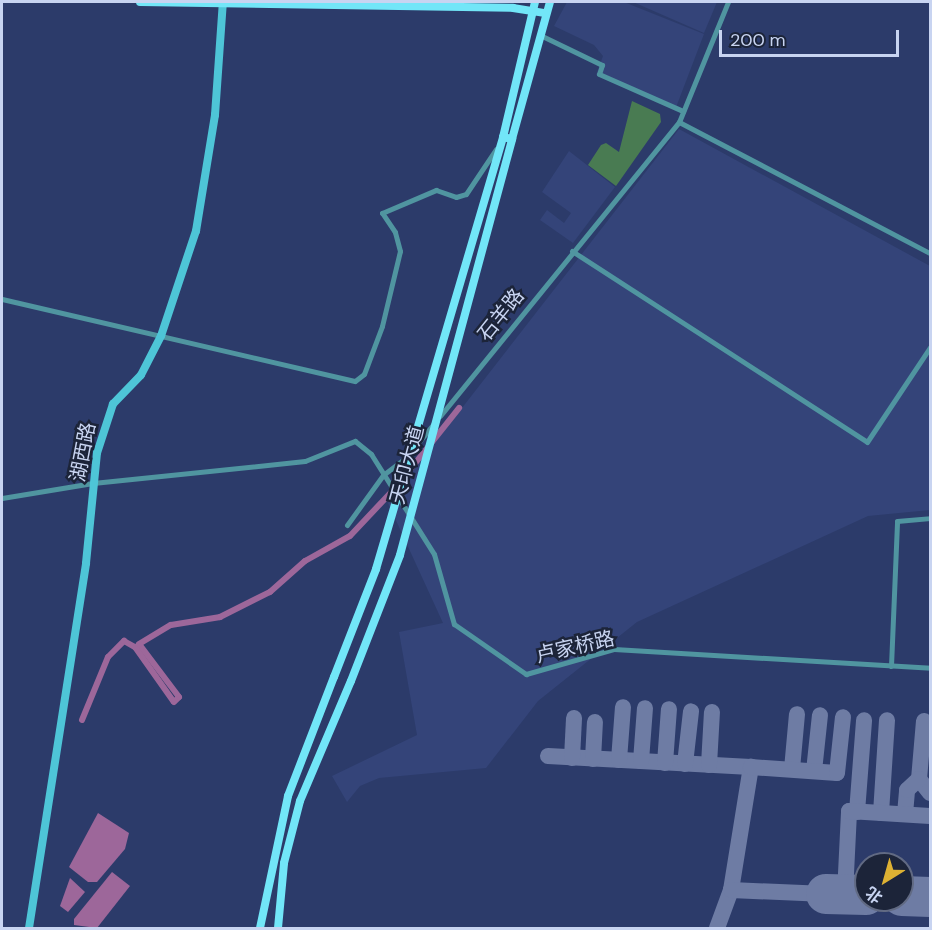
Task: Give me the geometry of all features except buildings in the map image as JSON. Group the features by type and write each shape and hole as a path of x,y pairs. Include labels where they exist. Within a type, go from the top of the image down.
{"main road":[{"path":"140,2 223,2 544,13"},
{"name":"天印大道","path":"278,928 284,863 300,801 351,681 400,555 507,138 535,2"},
{"name":"天印大道","path":"260,928 288,796 376,569 547,2"}],"street":[{"name":"湖西路","path":"29,928 86,563 93,483 105,420 113,404 141,375 161,336 200,208 215,115 223,2"},
{"name":"石羊路","path":"347,525 384,474 401,464 678,122 728,2"},
{"path":"538,34 603,65 599,74 683,111"},
{"path":"678,122 930,253"},
{"path":"2,299 356,381 364,374 382,326 400,251 395,232 382,213 436,190 456,197 466,194 507,138"},
{"path":"572,251 867,442 930,347"},
{"name":"卢家桥路","path":"2,498 93,483 305,461 355,441 384,474 434,554 454,624 526,674 614,649 930,668"},
{"path":"891,666 897,521 930,518"}],"shaded area":[{"path":"567,2 624,2 704,34 675,110 596,75 603,56 594,45 554,26"},
{"path":"633,2 717,2 704,33"},
{"path":"679,129 930,266 930,510 868,516 637,622 538,701 486,768 379,778 360,786 347,802 332,776 417,735 399,632 443,623 388,503"},
{"path":"569,151 615,187 573,243 540,220 547,210 564,223 571,213 542,192"},
{"path":"98,813 129,833 125,849 97,882 88,882 69,867"},
{"path":"112,872 130,886 97,928 74,925 74,919"},
{"path":"70,878 85,892 68,912 60,906"}],"waterway":[{"path":"405,476 459,408"},
{"path":"82,720 108,657 124,641 135,647 174,702 179,697 139,644 171,625 220,617 270,592 305,561 350,536 397,486"}],"taxiway":[{"path":"619,760 623,707"},
{"path":"641,761 645,708"},
{"path":"665,763 669,709"},
{"path":"685,764 691,711"},
{"path":"709,765 712,712"},
{"path":"792,769 797,714"},
{"path":"814,771 820,715"},
{"path":"731,890 751,767 837,773 843,717"},
{"path":"572,758 574,718"},
{"path":"857,812 864,720"},
{"path":"881,813 887,720"},
{"path":"924,721 919,779 930,793"},
{"path":"593,759 595,722"},
{"path":"548,756 751,767"},
{"path":"905,814 907,790 919,779"},
{"path":"845,894 849,811 930,816"},
{"path":"717,928 731,890 826,894"}],"runway":[{"path":"826,894 854,895"},
{"path":"914,896 930,897"}]}
